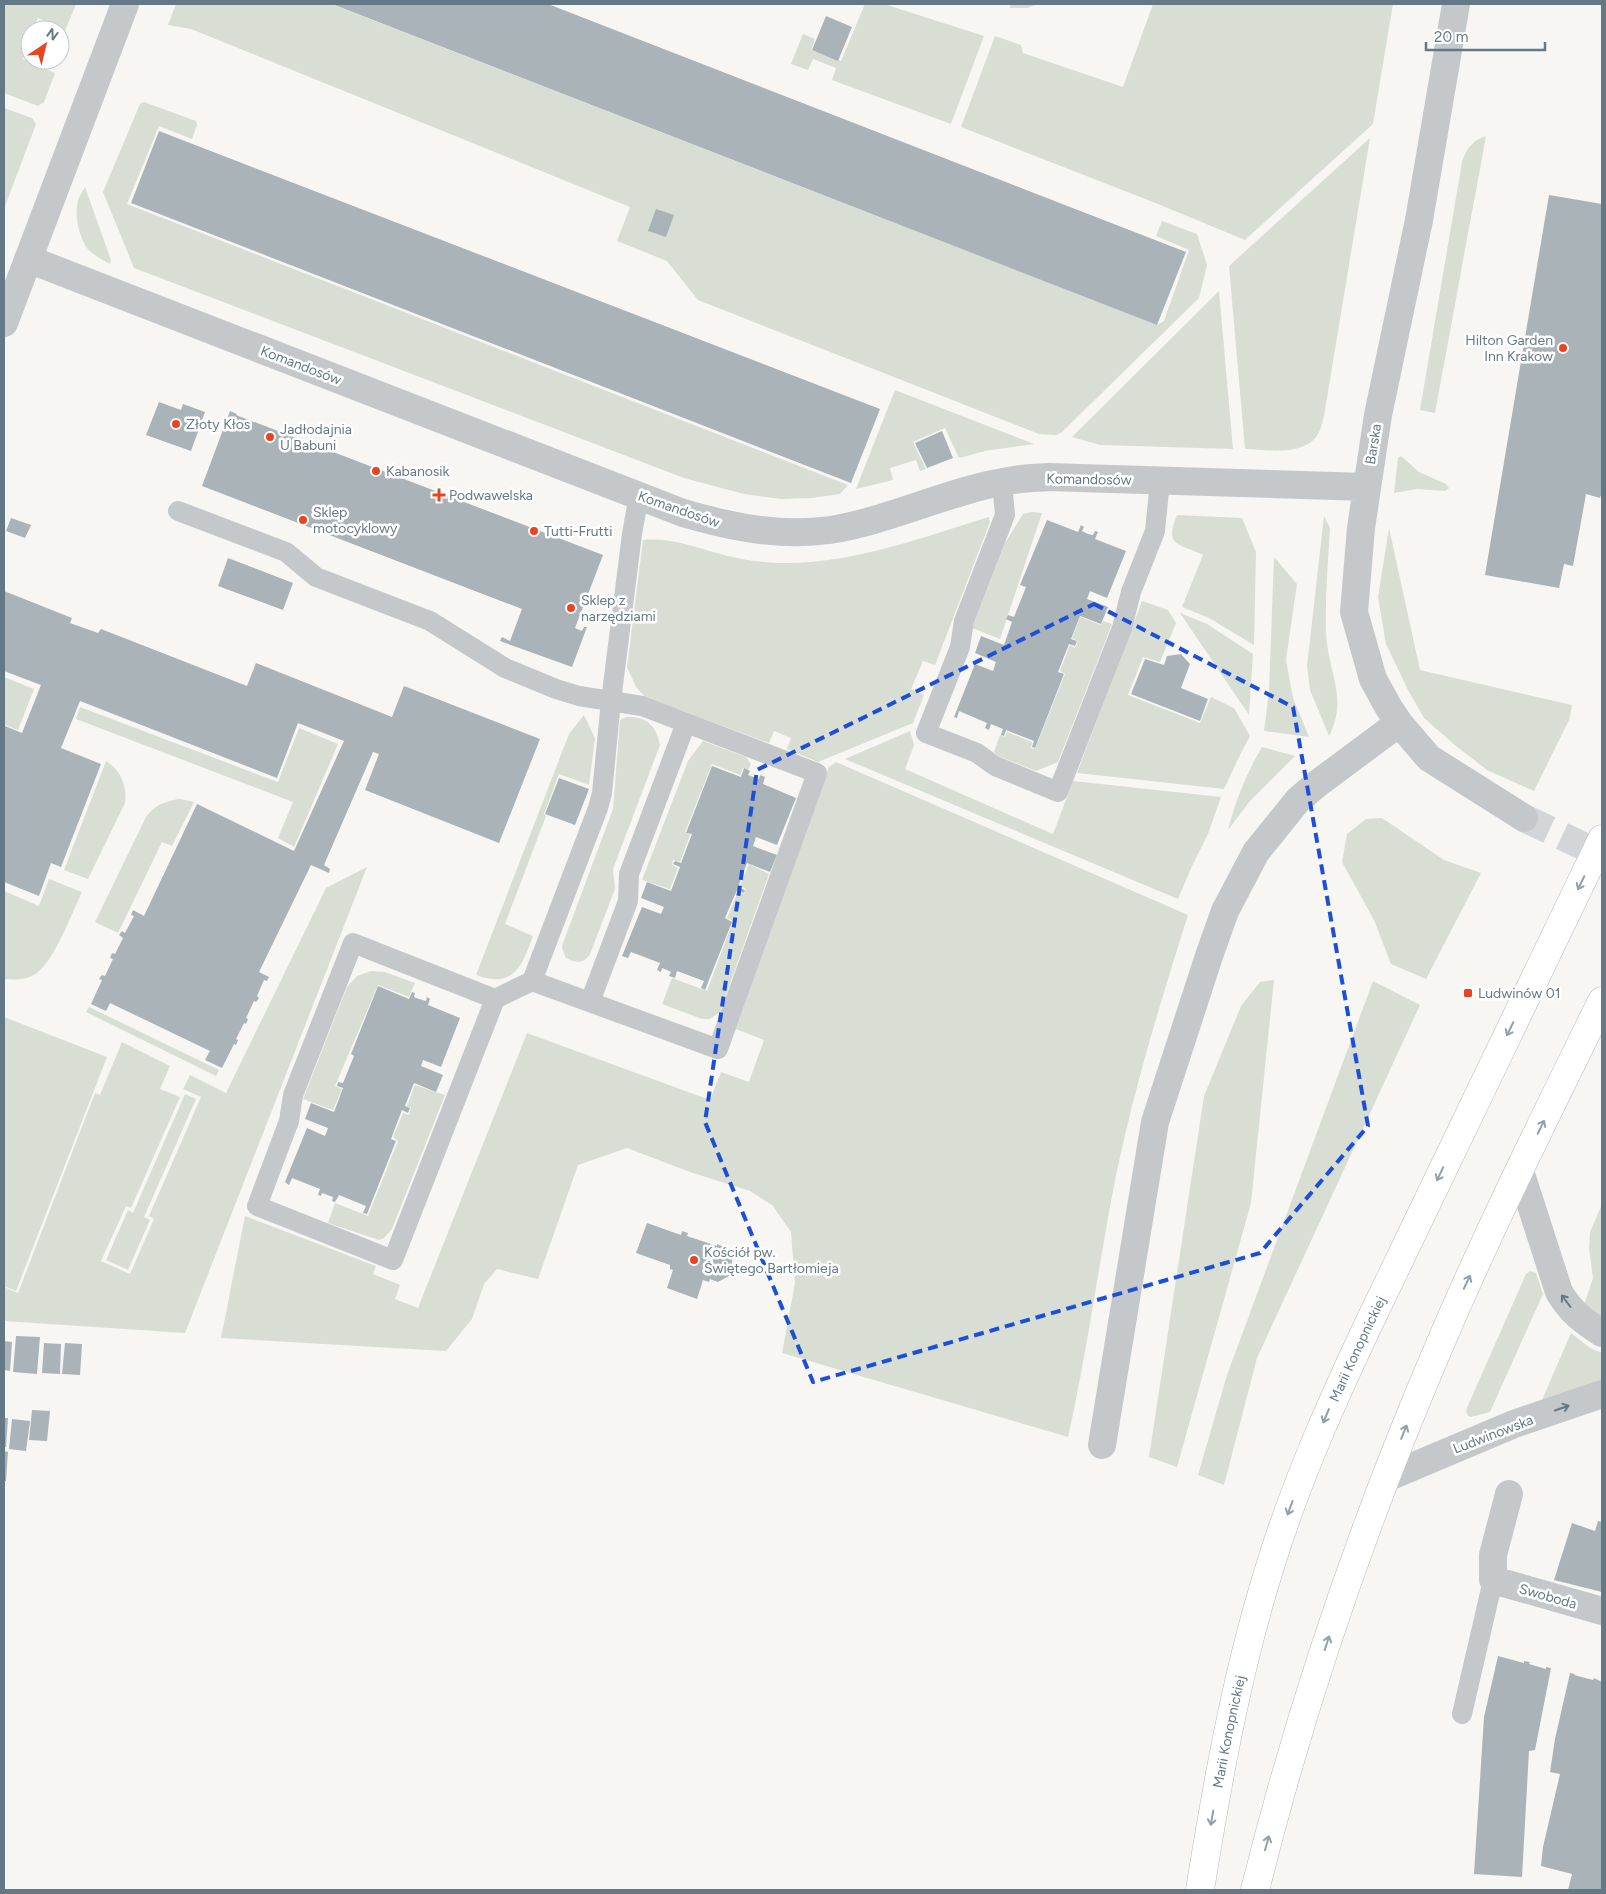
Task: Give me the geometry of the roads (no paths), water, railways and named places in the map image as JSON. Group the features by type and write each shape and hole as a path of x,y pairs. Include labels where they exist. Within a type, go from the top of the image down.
{"main road":[{"name":"Marii Konopnickiej","path":"1200,1890 1220,1769 1240,1676 1273,1557 1307,1462 1371,1319 1602,839"},
{"path":"1255,1890 1312,1689 1361,1542 1438,1350 1602,1001"}],"street":[{"path":"4,323 125,4"},
{"name":"Barska","path":"1456,4 1419,220 1378,415 1366,487 1354,612 1373,679 1389,708 1400,723 1429,758 1524,818"},
{"name":"Komandosów","path":"28,259 684,513 737,528 792,533 829,530 863,523 1002,482 1048,477 1366,487"},
{"path":"1102,1445 1155,1122 1209,956 1226,912 1256,852 1298,800 1400,723"},
{"path":"1520,1172 1565,1302 1584,1322 1602,1333"},
{"name":"Ludwinowska","path":"1386,1478 1514,1424 1602,1394"},
{"path":"1494,1580 1493,1555 1509,1494"},
{"name":"Swoboda","path":"1494,1580 1602,1612"}],"lane":[{"path":"1002,482 1005,515 964,621 960,647 926,733 977,753 995,766 1058,792 1122,628 1131,592 1155,531 1160,481"},
{"path":"495,999 353,943 293,1095 290,1121 257,1206 393,1260 495,999 532,980 600,800 638,495"},
{"path":"178,511 286,552 316,577 430,621 505,668 556,689 579,696 642,706 817,773 718,1049 532,980"},
{"path":"590,1002 628,902 629,874 686,723"},
{"path":"1462,1714 1494,1580"}],"tunnel":[{"path":"1524,818 1602,855"}],"place":[{"name":"Hilton Garden Inn Krakow","path":"1563,348"},
{"name":"Złoty Kłos","path":"176,424"},
{"name":"Jadłodajnia U Babuni","path":"270,437"},
{"name":"Kabanosik","path":"376,471"},
{"name":"Podwawelska","path":"439,495"},
{"name":"Sklep motocyklowy","path":"303,520"},
{"name":"Tutti-Frutti","path":"534,531"},
{"name":"Sklep z narzędziami","path":"571,608"},
{"name":"Ludwinów 01","path":"1468,993"},
{"name":"Kościół pw. Świętego Bartłomieja","path":"694,1260"}]}
